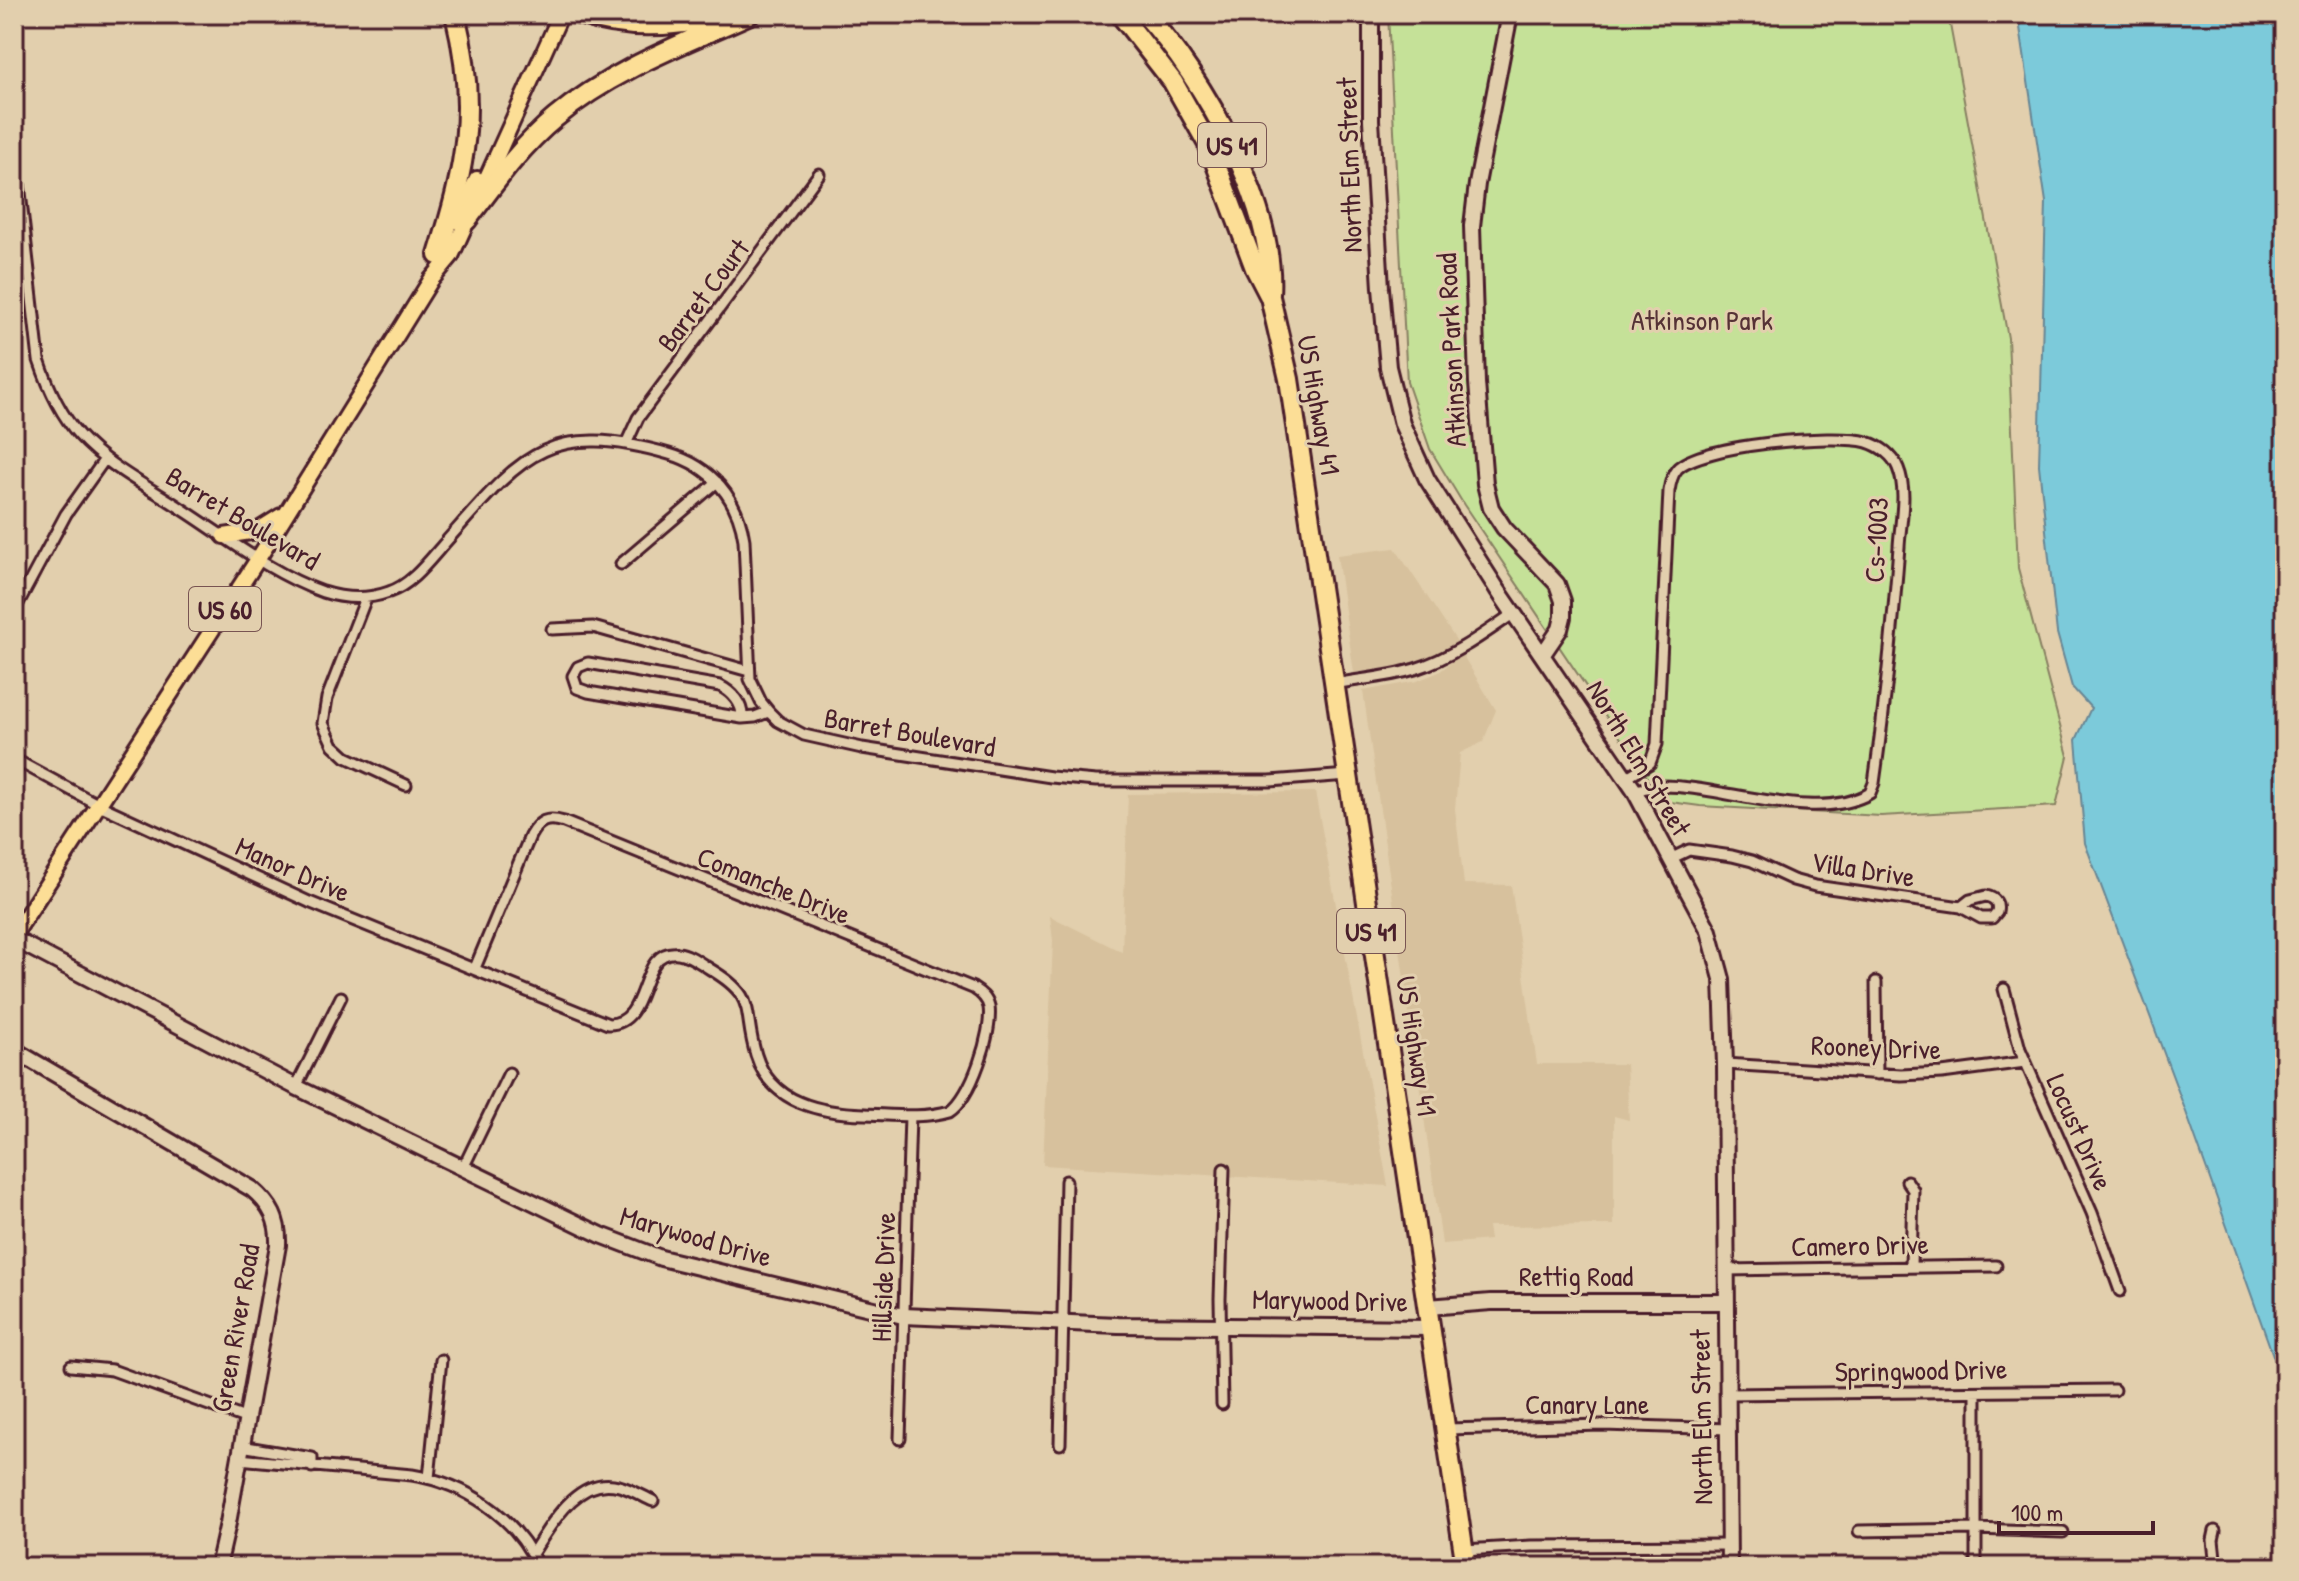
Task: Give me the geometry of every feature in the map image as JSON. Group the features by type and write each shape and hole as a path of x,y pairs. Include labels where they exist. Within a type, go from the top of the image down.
{"highway":[{"path":"438,255 461,177 467,138 468,83 455,14"},
{"path":"579,14 603,21 646,26 688,23 727,14"},
{"path":"467,220 522,150 571,105 630,69 750,14"},
{"name":"US 41","path":"1120,14 1173,82 1201,130 1221,174 1255,268 1270,297"},
{"name":"US 41","path":"1145,14 1194,79 1224,128 1236,155 1264,234 1271,266 1270,297"},
{"name":"US Highway 41","path":"1270,297 1289,379 1465,1559"}],"main road":[{"name":"US 60","path":"14,937 258,559 431,280 451,256 507,137 545,39 550,14"},
{"name":"US 60","path":"431,280 438,255 545,39 561,14"},
{"path":"224,536 257,531 288,511"}],"street":[{"name":"North Elm Street","path":"1371,14 1371,120 1381,288 1391,386 1402,424 1417,461 1514,613 1630,784 1715,946 1724,995 1729,1567"},
{"name":"Atkinson Park Road","path":"1510,14 1477,184 1472,226 1477,383 1485,484 1491,508 1504,528 1557,584 1563,601 1560,629 1543,654"},
{"name":"Barret Boulevard","path":"14,139 39,360 46,380 70,423 105,459 258,559 323,592 366,598 393,591 413,577 487,496 527,459 549,448 595,440 626,444 677,456 698,467 717,482 732,502 742,526 749,671 754,691 768,712 790,729 833,744 1051,777 1101,781 1270,781 1348,775"},
{"name":"Barret Court","path":"626,444 638,418 819,174"},
{"name":"Cs-1003","path":"1794,439 1857,440 1889,454 1900,474 1902,506 1886,693 1870,793 1822,804 1794,803 1630,784 1650,763 1657,744 1669,491 1678,467 1729,450 1794,439"},
{"path":"14,611 66,514 105,459"},
{"path":"621,564 717,482"},
{"path":"366,598 327,698 323,723 333,745 346,757 406,785"},
{"path":"1334,684 1424,666 1459,649 1514,613"},
{"path":"552,629 593,627 749,671"},
{"path":"742,718 734,696 720,686 588,663 578,667 573,676 577,688 588,692 742,718 768,712"},
{"name":"Manor Drive","path":"14,759 97,804 309,902 608,1024 624,1021 634,1010 648,974 660,957 671,953 687,955 736,988 750,1015 760,1066 772,1083 790,1098 822,1111 910,1116"},
{"name":"Comanche Drive","path":"475,968 536,826 550,819 564,822 980,992 988,1004 989,1020 967,1093 950,1111 910,1116"},
{"name":"Villa Drive","path":"1670,859 1689,850 1732,856 1815,886 1961,907"},
{"name":"Marywood Drive","path":"14,937 296,1087 601,1235 661,1258 903,1316 1062,1324 1431,1328"},
{"path":"1876,982 1877,1074"},
{"name":"Locust Drive","path":"2004,989 2025,1062 2092,1213 2120,1291"},
{"path":"296,1087 341,997"},
{"name":"Green River Road","path":"14,1050 252,1189 270,1206 277,1223 278,1245 218,1567"},
{"name":"Rooney Drive","path":"1725,1064 1877,1074 1928,1074 2025,1062"},
{"path":"463,1168 509,1073"},
{"name":"Hillside Drive","path":"900,1439 910,1116"},
{"path":"1222,1404 1224,1169"},
{"path":"1060,1444 1066,1181"},
{"path":"1907,1181 1913,1190 1911,1265"},
{"name":"Camero Drive","path":"1725,1270 1996,1266"},
{"name":"Rettig Road","path":"1428,1307 1491,1302 1725,1302"},
{"path":"429,1478 441,1360"},
{"path":"71,1366 112,1370 245,1418"},
{"name":"Springwood Drive","path":"1728,1394 2114,1390"},
{"path":"1976,1392 1976,1567"},
{"name":"Canary Lane","path":"1446,1429 1588,1425 1729,1429"},
{"path":"240,1452 312,1458 312,1467 429,1478 450,1484 487,1506 520,1537 538,1567"},
{"path":"532,1554 565,1508 578,1495 593,1487 617,1485 653,1501"},
{"path":"1859,1531 1975,1529 2063,1532"},
{"path":"2215,1531 2216,1567"},
{"path":"1465,1559 1531,1546 1729,1545"}],"shaded area":[{"path":"1395,548 1458,643 1418,663 1354,673 1337,555"},
{"path":"1462,654 1496,710 1483,742 1460,753 1455,809 1464,884 1511,885 1537,1064 1626,1064 1629,1120 1614,1116 1614,1225 1488,1226 1490,1240 1442,1244 1363,691 1417,681 1439,672"},
{"path":"1315,792 1388,1186 1043,1165 1053,941 1050,916 1122,952 1128,794"}],"green space":[{"name":"Atkinson Park","path":"1388,14 1948,14 2008,338 2018,568 2068,756 2056,806 1881,816 1700,806 1663,801 1464,505 1430,449 1407,382"}],"water":[{"path":"2018,14 2285,14 2285,1389 2085,843 2076,740 2091,708 2072,687 2057,633 2039,465 2046,202"}]}
